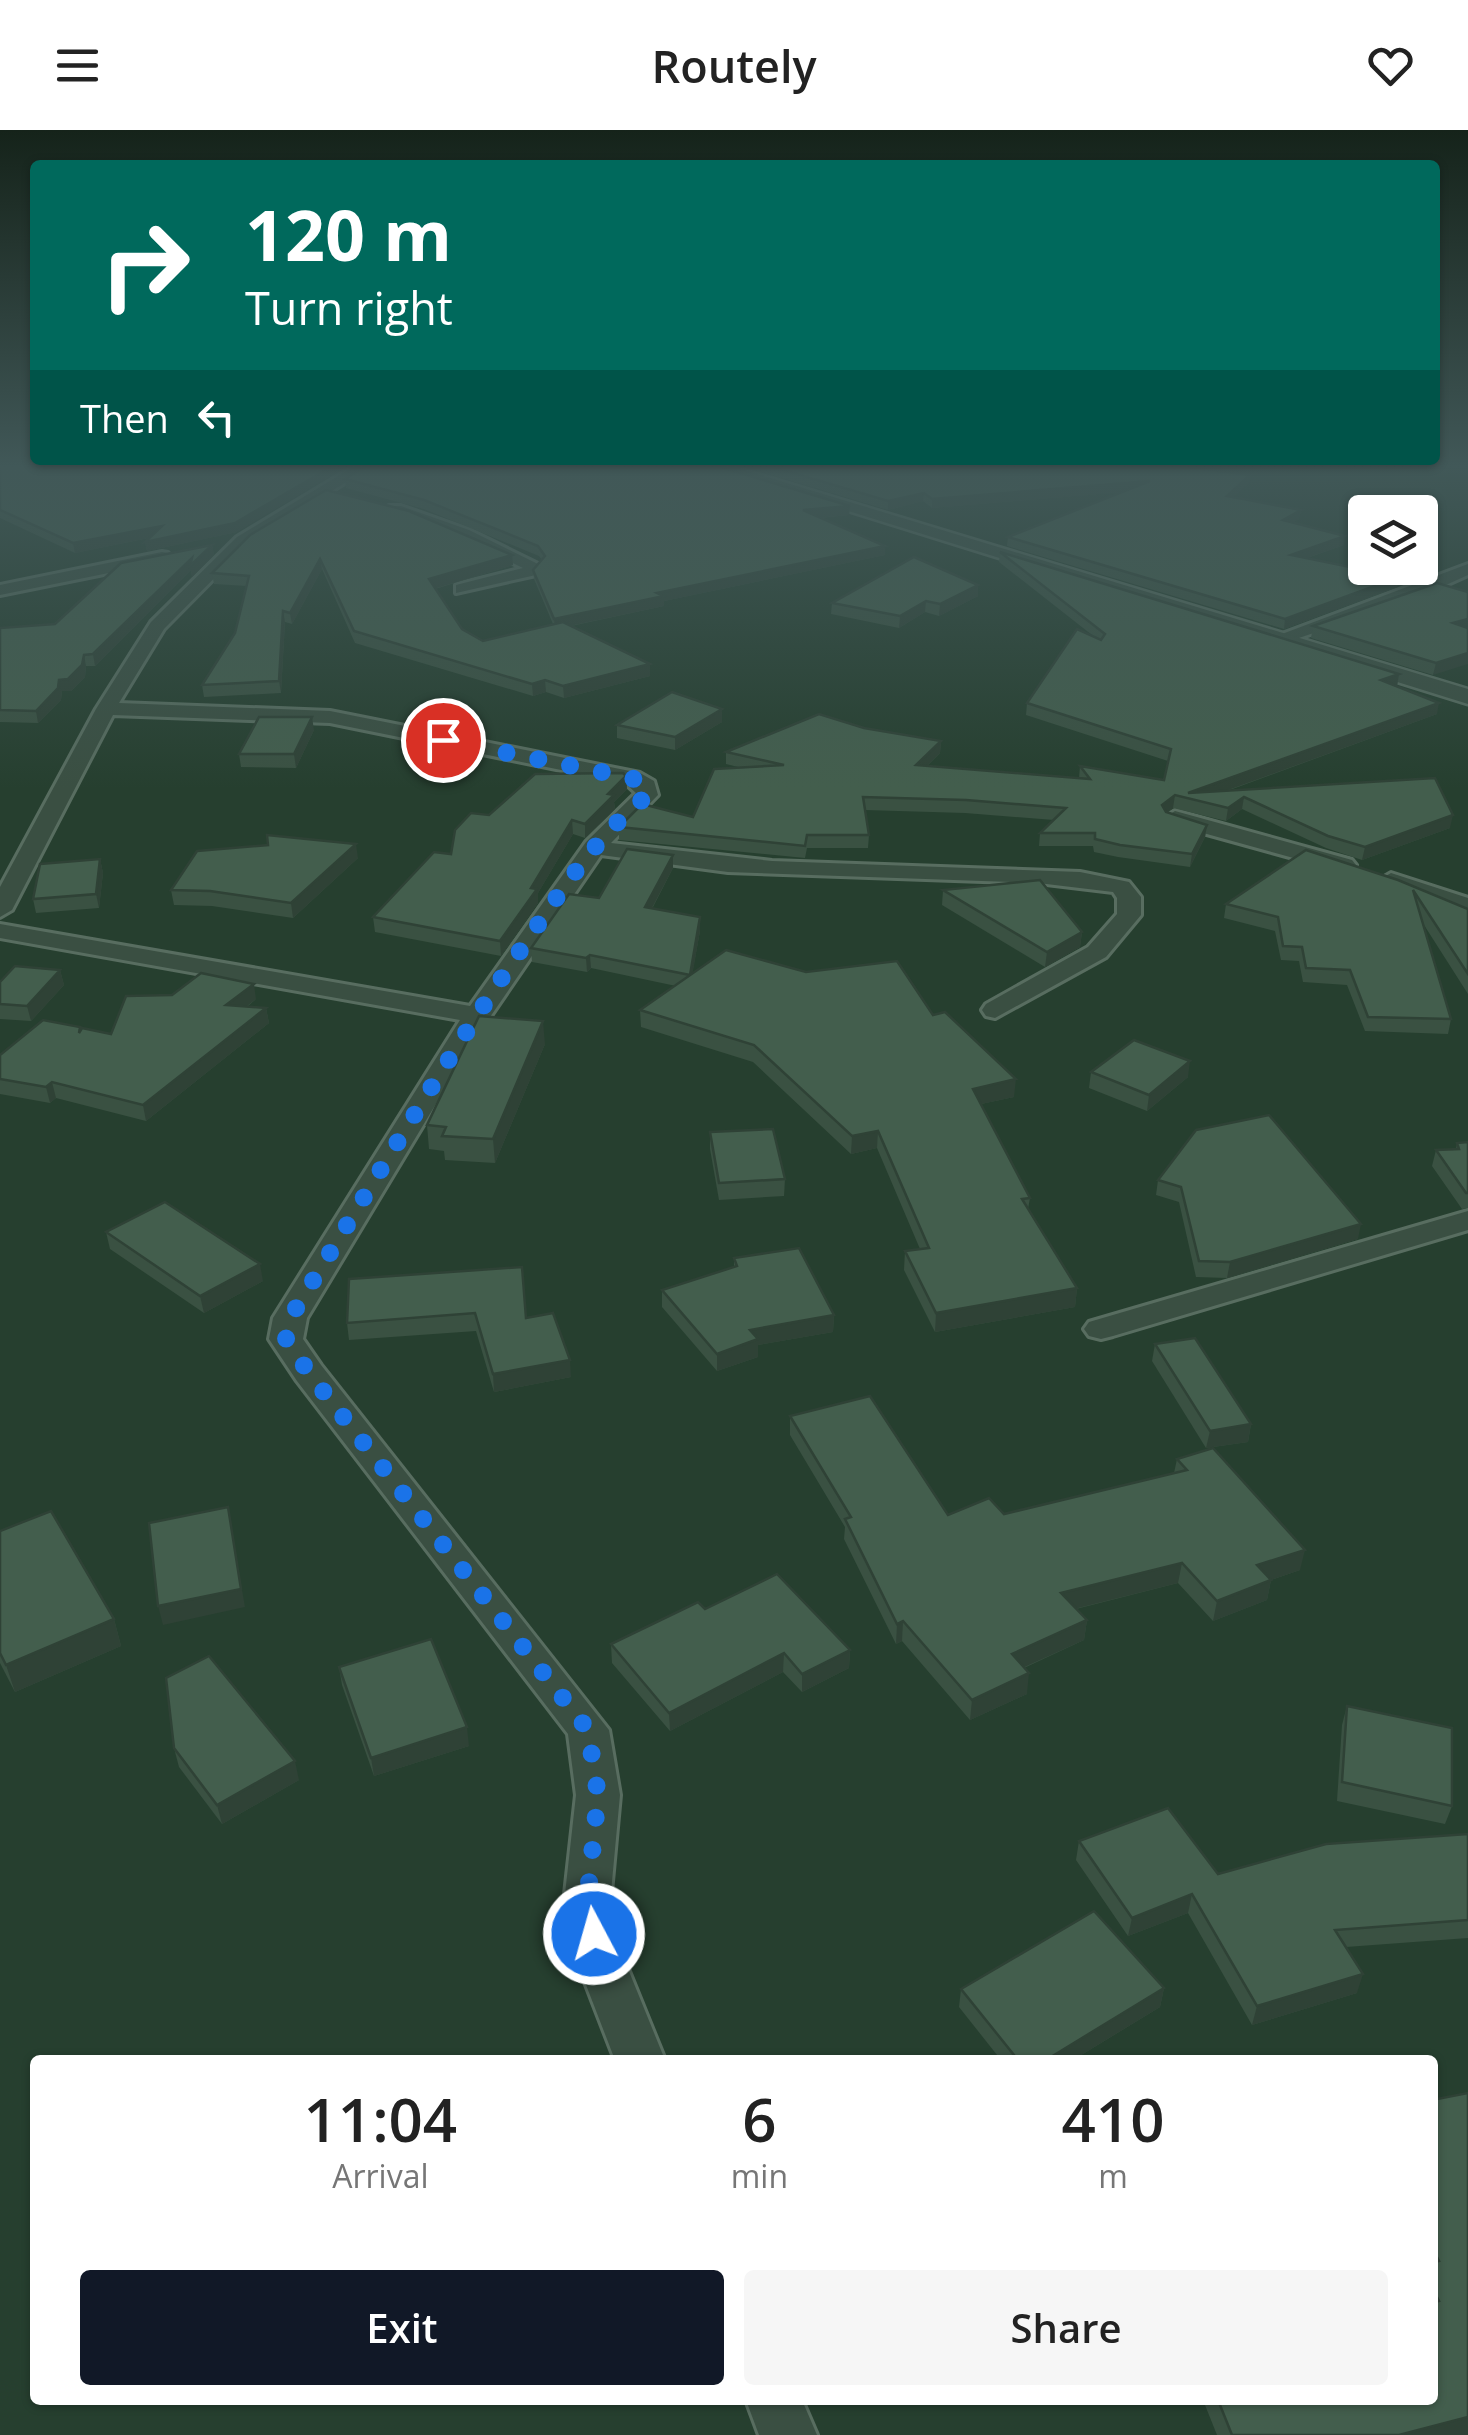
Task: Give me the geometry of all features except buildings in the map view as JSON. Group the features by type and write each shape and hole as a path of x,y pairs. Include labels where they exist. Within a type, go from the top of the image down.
{"street":[{"path":"0,590 75,575"},
{"path":"0,910 106,709 157,626 208,575"},
{"path":"462,589 517,575"},
{"path":"1074,575 1468,697"},
{"path":"1283,638 1457,575"},
{"path":"106,709 330,718 632,778 646,786 648,795 614,822 594,847 476,1015 290,1318 286,1339 588,1730 598,1795 587,1903 602,1964 638,2055"},
{"path":"1175,818 1308,854 1468,906"},
{"path":"594,847 669,862 1056,878 1121,887 1129,897 1129,915 1096,952 995,1010"},
{"path":"0,931 476,1015"},
{"path":"1101,1329 1468,1220"},
{"path":"776,2405 788,2435"}],"route":[{"path":"443,740 632,778 646,786 648,795 614,822 584,859 476,1015 290,1318 286,1339 588,1730 598,1795 587,1903 594,1934"}]}
